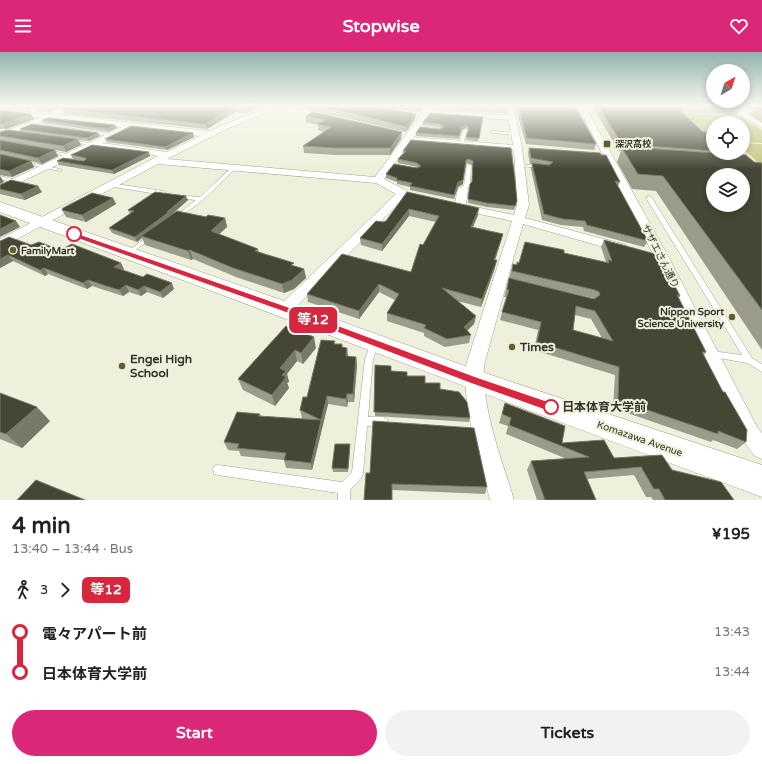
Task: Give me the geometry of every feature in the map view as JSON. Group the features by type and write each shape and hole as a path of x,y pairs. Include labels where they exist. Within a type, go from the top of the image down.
{"main road":[{"name":"Komazawa Avenue","path":"0,207 127,254 285,309 474,380 762,481"}],"street":[{"path":"0,136 23,127"},
{"path":"0,189 44,167 67,158 91,144 128,127"},
{"path":"139,127 210,134"},
{"path":"0,244 168,154 227,127"},
{"path":"378,180 393,165 406,137 414,127"},
{"path":"502,500 479,429 474,380 475,365 505,281 523,205 520,165 522,148 514,127"},
{"name":"サザエさん通り","path":"590,127 602,155 710,354 750,434 762,449"},
{"path":"406,137 461,144 522,148"},
{"path":"91,144 168,154"},
{"path":"602,155 622,156"},
{"path":"156,161 233,170 378,180 403,193 418,197"},
{"path":"460,207 463,189"},
{"path":"285,309 403,193"},
{"path":"446,204 510,217 519,221 629,250"}],"lane":[{"path":"53,127 111,134"},
{"path":"54,135 69,129"},
{"path":"461,144 465,130"},
{"path":"0,131 25,134"},
{"path":"493,132 516,134"},
{"path":"62,140 91,144"},
{"path":"38,150 67,158"},
{"path":"15,160 60,170"},
{"path":"463,189 467,186 469,164"},
{"path":"520,165 548,168"},
{"path":"170,222 201,199 233,170"},
{"path":"0,177 25,185"},
{"path":"110,185 201,199"},
{"path":"649,198 749,360"},
{"path":"127,254 158,231"},
{"path":"344,500 344,488 357,474 369,359 374,342"},
{"path":"710,354 749,360 762,368"},
{"path":"363,421 393,423"},
{"path":"218,470 344,488"}],"shaded area":[{"path":"697,127 706,127 706,134"},
{"path":"750,127 757,127 762,130 762,143 750,142"},
{"path":"750,143 762,144 762,163 759,163 750,155"}],"building":[{"path":"25,127 53,127 98,133 87,138 20,129"},
{"path":"92,127 111,127 107,129"},
{"path":"129,127 193,133 165,147 105,139"},
{"path":"331,127 379,127 402,132 390,148 335,148 303,146"},
{"path":"420,127 440,129 444,127 462,127 459,136 416,133"},
{"path":"468,127 481,127 479,138 466,137 469,128"},
{"path":"524,127 587,127 596,144 527,138"},
{"path":"611,127 697,127 703,132 706,132 706,150 622,144"},
{"path":"8,130 78,139 63,146 0,136 0,132"},
{"path":"0,140 55,150 38,158 0,150"},
{"path":"411,140 511,148 517,201 515,206 468,199 470,184 472,182 473,161 468,159 466,160 463,180 458,182 454,195 410,186 412,183 397,180 397,178 386,174 394,164 417,168 421,166 417,163 398,159 406,151 403,151"},
{"path":"92,145 149,152 112,170 57,161 63,158 84,161 86,158 71,155"},
{"path":"630,147 706,152 706,160 750,160 750,158 754,162 762,163 762,310 663,176 638,174 622,148 631,148"},
{"path":"529,148 600,153 601,155 606,155 620,182 615,181 648,241 587,225 585,221 563,219 544,214 532,163 549,165 553,162 531,158"},
{"path":"0,154 31,161 9,171 0,169"},
{"path":"11,180 38,186 21,194 0,189 0,185"},
{"path":"155,192 186,196 167,212 169,212 135,237 109,228 134,211 128,210"},
{"path":"407,192 479,208 471,227 503,234 494,260 497,260 482,299 442,288 476,316 464,327 471,335 447,339 424,328 426,325 387,313 399,294 379,284 359,311 307,294 342,254 411,272 420,244 423,245 439,216 409,209 382,244 360,238 376,221 386,221"},
{"path":"92,193 113,198 82,215 62,210 63,208"},
{"path":"177,211 206,217 208,215 225,218 211,231 258,249 255,251 294,263 291,265 304,269 292,280 282,284 233,268 190,250 188,251 141,236"},
{"path":"0,215 16,221 0,229"},
{"path":"9,237 31,245 39,242 60,250 72,244 121,263 114,267 143,277 147,274 172,283 160,292 144,286 138,290 126,285 119,290 88,280 83,283 44,268 40,270 8,255 0,259 0,241"},
{"path":"604,240 659,255 680,296 677,295 706,352 702,352 723,392 725,392 747,430 746,442 718,431 718,434 618,400 619,367 537,342 541,322 502,312 509,290 507,289 509,278 594,299 600,295 599,292 595,290 512,271 513,264 517,265 517,262 519,263 525,242 564,250 564,253 609,263 608,260 612,261","holes":["576,306 595,311 613,341 573,330"]},
{"path":"286,326 314,337 301,353 295,350 280,368 286,371 282,375 286,377 272,395 238,379"},
{"path":"321,340 335,341 334,344 342,344 342,347 347,348 346,356 356,357 353,394 347,394 346,399 327,396 311,463 284,460 286,453 237,448 239,444 224,442 237,412 260,414 258,416 321,420 300,410 303,397 307,397"},
{"path":"375,365 391,366 391,371 407,372 407,376 425,376 425,383 440,383 440,389 459,392 467,402 470,418 374,412"},
{"path":"0,393 37,407 6,434 0,432"},
{"path":"505,403 565,426 562,443 604,440 614,458 662,455 672,470 721,482 734,500 665,500 659,489 654,489 641,467 584,472 596,500 545,500 531,461 589,457 509,425 511,418 502,414"},
{"path":"373,421 474,428 487,487 392,484 392,500 364,500 366,473 370,473"},
{"path":"335,444 350,444 348,469 332,468"},
{"path":"36,480 85,500 17,500"}],"bus line":[{"name":"等12","path":"74,234 285,309 474,380 551,407"}],"place":[{"name":"深沢高校","path":"607,144"},
{"name":"FamilyMart","path":"13,250"},
{"name":"Nippon Sport Science University","path":"732,317"},
{"name":"Times","path":"512,347"},
{"name":"Engei High School","path":"122,366"},
{"name":"日本体育大学前","path":"551,407"}]}
